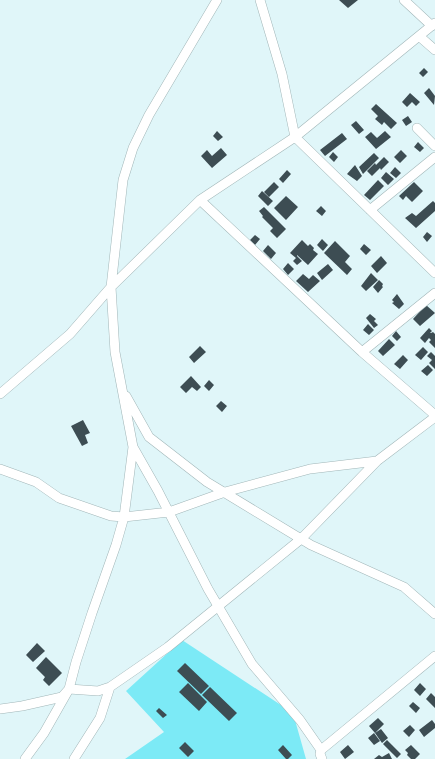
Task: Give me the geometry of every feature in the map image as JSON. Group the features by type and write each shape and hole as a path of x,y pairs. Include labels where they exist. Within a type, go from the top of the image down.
{"street":[{"path":"217,0 149,115 133,148 122,180 111,287 115,352 133,447 169,512 208,589 252,664 300,720 322,755 435,656"},
{"path":"260,0 282,74 295,136 435,274"},
{"path":"2,388 70,334 111,287 200,200 295,136 433,24 404,0"},
{"path":"419,36 435,50"},
{"path":"417,128 435,146"},
{"path":"370,210 435,157"},
{"path":"69,689 98,691 110,687 168,647 301,539 377,461 435,416 362,352 200,200"},
{"path":"362,352 435,293"},
{"path":"122,390 149,437 207,482 311,545 404,587 435,614"},
{"path":"25,759 44,733 69,689 78,655 116,545 124,517 133,447"},
{"path":"0,469 36,482 59,498 111,516 124,517 169,512 225,492 310,469 377,461"},
{"path":"74,759 100,718 110,687"},
{"path":"0,709 22,706 62,697 69,689"}],"shaded area":[{"path":"182,640 293,713 306,759 125,759 164,732 126,691"}],"building":[{"path":"339,0 358,0 348,8"},
{"path":"424,68 428,72 423,77 419,73"},
{"path":"429,88 435,96 434,105 424,93"},
{"path":"410,93 420,102 416,106 412,102 407,107 402,102"},
{"path":"376,104 397,123 391,129 384,122 382,125 375,119 378,116 371,109"},
{"path":"408,116 412,122 406,126 402,120"},
{"path":"356,121 364,130 359,134 351,125"},
{"path":"217,131 223,137 218,141 213,136"},
{"path":"385,131 391,137 376,149 365,137 371,132 377,138"},
{"path":"342,133 347,139 325,156 320,150"},
{"path":"418,142 424,148 420,152 414,147"},
{"path":"221,148 227,155 212,168 201,156 207,150 212,156"},
{"path":"401,150 407,156 400,163 394,157"},
{"path":"333,152 338,157 334,162 329,157"},
{"path":"374,153 379,158 363,174 359,167"},
{"path":"384,157 389,162 372,176 367,171"},
{"path":"355,165 362,176 357,181 347,174"},
{"path":"395,167 401,173 396,178 390,173"},
{"path":"287,170 291,174 283,183 279,179"},
{"path":"386,172 394,179 388,185 381,178"},
{"path":"378,180 384,186 370,200 364,195"},
{"path":"274,182 279,187 269,197 264,192"},
{"path":"414,182 423,191 412,202 406,196 403,200 399,196"},
{"path":"262,191 273,201 268,206 258,196"},
{"path":"286,196 298,207 286,220 274,208"},
{"path":"433,201 435,203 435,211 416,228 405,218 412,213 416,216"},
{"path":"321,206 326,211 322,216 316,211"},
{"path":"264,207 286,229 277,238 270,231 273,228 262,217 263,216 259,211"},
{"path":"427,232 432,236 427,242 423,237"},
{"path":"255,235 260,239 255,245 250,240"},
{"path":"322,239 328,245 323,251 317,245"},
{"path":"302,240 308,246 310,244 314,248 313,250 318,254 308,265 297,255 302,261 297,265 293,261 296,258 290,253"},
{"path":"335,241 350,256 345,262 352,269 347,275 324,253"},
{"path":"364,244 371,250 366,255 360,249"},
{"path":"268,245 276,253 271,259 263,251"},
{"path":"381,256 387,263 377,273 371,266"},
{"path":"288,263 294,269 288,275 283,269"},
{"path":"328,264 333,270 322,280 317,273"},
{"path":"371,273 378,280 366,291 361,286"},
{"path":"303,274 309,279 313,275 320,281 308,292 296,281"},
{"path":"379,280 383,284 383,287 378,293 373,287"},
{"path":"397,294 404,304 399,309 392,303 394,302 392,300"},
{"path":"426,305 435,313 420,326 413,319"},
{"path":"370,314 376,319 374,321 378,325 374,328 366,318"},
{"path":"368,324 374,330 369,335 363,330"},
{"path":"429,328 432,331 430,333 433,332 435,334 435,348 429,342 431,340 429,338 425,343 420,338"},
{"path":"396,331 401,337 397,341 392,336"},
{"path":"389,339 395,345 383,356 378,351"},
{"path":"200,346 206,352 194,363 189,357"},
{"path":"423,347 428,352 421,360 415,355"},
{"path":"431,352 435,356 435,369 429,363 432,360 427,356"},
{"path":"403,355 408,360 400,369 394,364"},
{"path":"428,365 433,370 427,376 421,371"},
{"path":"191,376 201,387 197,391 192,387 186,393 180,387"},
{"path":"209,380 214,385 209,391 204,386"},
{"path":"221,401 227,406 222,412 216,406"},
{"path":"83,420 90,433 85,435 88,443 82,446 71,426"},
{"path":"37,643 45,651 33,662 26,655"},
{"path":"46,657 62,673 49,686 43,680 45,677 36,668"},
{"path":"185,663 209,686 201,694 177,671"},
{"path":"188,683 207,702 199,711 179,692"},
{"path":"420,683 426,689 420,696 414,690"},
{"path":"210,687 237,713 229,721 202,695"},
{"path":"431,693 435,697 435,708 426,699"},
{"path":"413,702 420,708 416,713 409,706"},
{"path":"159,708 167,715 163,718 156,711"},
{"path":"378,718 384,724 375,733 369,726"},
{"path":"432,720 435,724 435,728 424,737 419,730"},
{"path":"410,725 415,730 409,737 403,731"},
{"path":"381,729 388,738 382,743 375,733"},
{"path":"374,733 380,741 374,745 368,738"},
{"path":"387,740 401,754 397,758 383,744"},
{"path":"185,742 194,751 188,757 179,748"},
{"path":"283,745 292,755 288,759 286,759 278,750"},
{"path":"348,745 354,752 345,759 340,752"},
{"path":"411,745 420,754 415,759 411,759 405,750"},
{"path":"389,753 392,759 374,759 379,755 382,757"}]}
